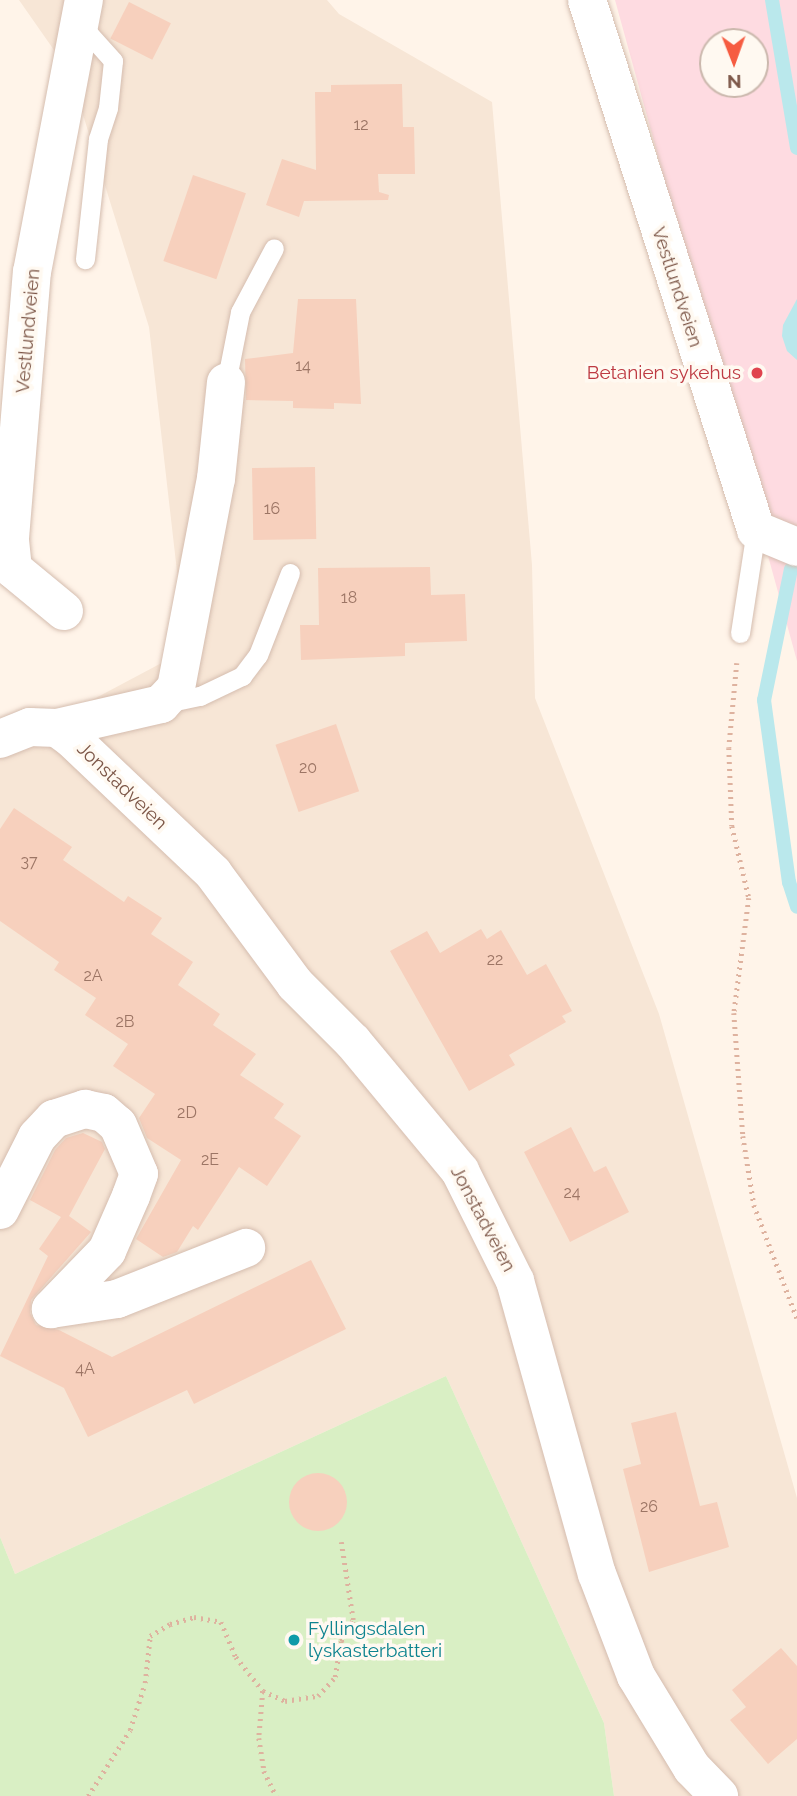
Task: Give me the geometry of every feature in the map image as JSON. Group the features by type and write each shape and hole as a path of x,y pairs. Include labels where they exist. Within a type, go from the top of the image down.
{"street":[{"name":"Vestlundveien","path":"587,0 756,530"},
{"name":"Vestlundveien","path":"64,611 13,569 10,538 32,272 81,15"},
{"path":"57,728 161,704 176,688 216,479 226,383"},
{"path":"756,530 797,547"},
{"name":"Jonstadveien","path":"0,739 30,727 57,728 212,873 295,984 354,1042 460,1171 515,1281 597,1574 636,1676 692,1768 719,1796"},
{"path":"0,1210 37,1137 54,1119 85,1109 104,1113 127,1140 139,1174 107,1251 51,1309 117,1299 246,1248"}],"lane":[{"name":"Vestlundveien","path":"81,15 89,34 113,61 108,108 98,139 85,259"},
{"path":"226,383 240,312 274,248"},
{"path":"740,633 756,530"},
{"path":"161,704 200,696 242,676 258,655 290,573"}],"path":[{"path":"740,633 729,748 732,826 749,898 734,1013 743,1136 754,1205 797,1318"},
{"path":"88,1796 130,1730 145,1683 150,1636 170,1624 194,1617 221,1622 236,1657 263,1691 285,1702 318,1696 335,1677 341,1641 353,1620 341,1542"},
{"path":"263,1691 259,1738 264,1771 276,1796"}],"shaded area":[{"path":"19,0 327,0 339,14 492,102 532,565 535,698 659,1014 797,1498 797,1796 614,1796 604,1723 446,1376 15,1574 0,1537 0,757 13,742 186,650 149,327 70,73"},
{"name":"Betanien sykehus","path":"615,0 797,0 797,661"}],"green space":[{"path":"446,1376 604,1723 614,1796 0,1796 0,1537 15,1574"}],"water":[{"path":"797,299 797,360 787,351 782,336 783,325"}],"building":[{"path":"129,2 171,23 152,60 110,39"},
{"path":"402,84 403,127 414,127 415,174 378,174 379,192 389,195 388,200 304,201 299,217 266,205 282,159 316,170 315,92 331,92 331,85"},
{"path":"193,175 246,193 216,279 163,261"},
{"path":"298,299 356,299 361,404 334,403 334,409 293,408 293,401 246,400 245,359 293,353"},
{"path":"315,467 316,539 253,540 252,468"},
{"path":"430,567 431,595 465,594 467,641 405,643 405,656 301,660 300,625 319,625 318,568"},
{"path":"336,724 359,791 299,812 275,745"},
{"path":"14,808 72,847 63,860 124,902 128,896 162,918 151,934 193,962 178,985 220,1014 213,1025 256,1054 240,1075 284,1104 274,1118 301,1136 267,1186 239,1167 198,1230 193,1226 177,1252 163,1257 136,1239 181,1160 147,1138 139,1118 155,1094 113,1066 128,1044 85,1015 96,998 54,970 59,962 0,921 0,829"},
{"path":"481,929 487,939 501,930 527,975 546,964 572,1011 562,1016 566,1022 509,1055 515,1065 469,1091 390,951 427,931 440,953"},
{"path":"571,1127 594,1172 606,1166 629,1212 570,1242 524,1152"},
{"path":"83,1133 102,1142 105,1149 69,1216 91,1232 31,1300 30,1313 36,1325 59,1330 112,1357 311,1260 346,1329 194,1404 187,1390 88,1437 64,1388 0,1356 48,1256 39,1249 61,1217 30,1200 55,1150 66,1138"},
{"path":"676,1412 700,1506 717,1502 729,1547 649,1572 623,1469 641,1464 631,1423"},
{"path":"318,1473 329,1475 342,1486 347,1502 345,1513 334,1526 318,1531 307,1529 294,1518 289,1502 291,1491 302,1478"},
{"path":"781,1648 797,1666 797,1739 768,1764 730,1720 746,1707 732,1690"}],"waterway":[{"path":"772,0 797,148"},
{"path":"791,569 764,700 789,882 797,907"}],"place":[{"name":"Betanien sykehus","path":"757,373"},
{"name":"Fyllingsdalen lyskasterbatteri","path":"294,1640"}]}
